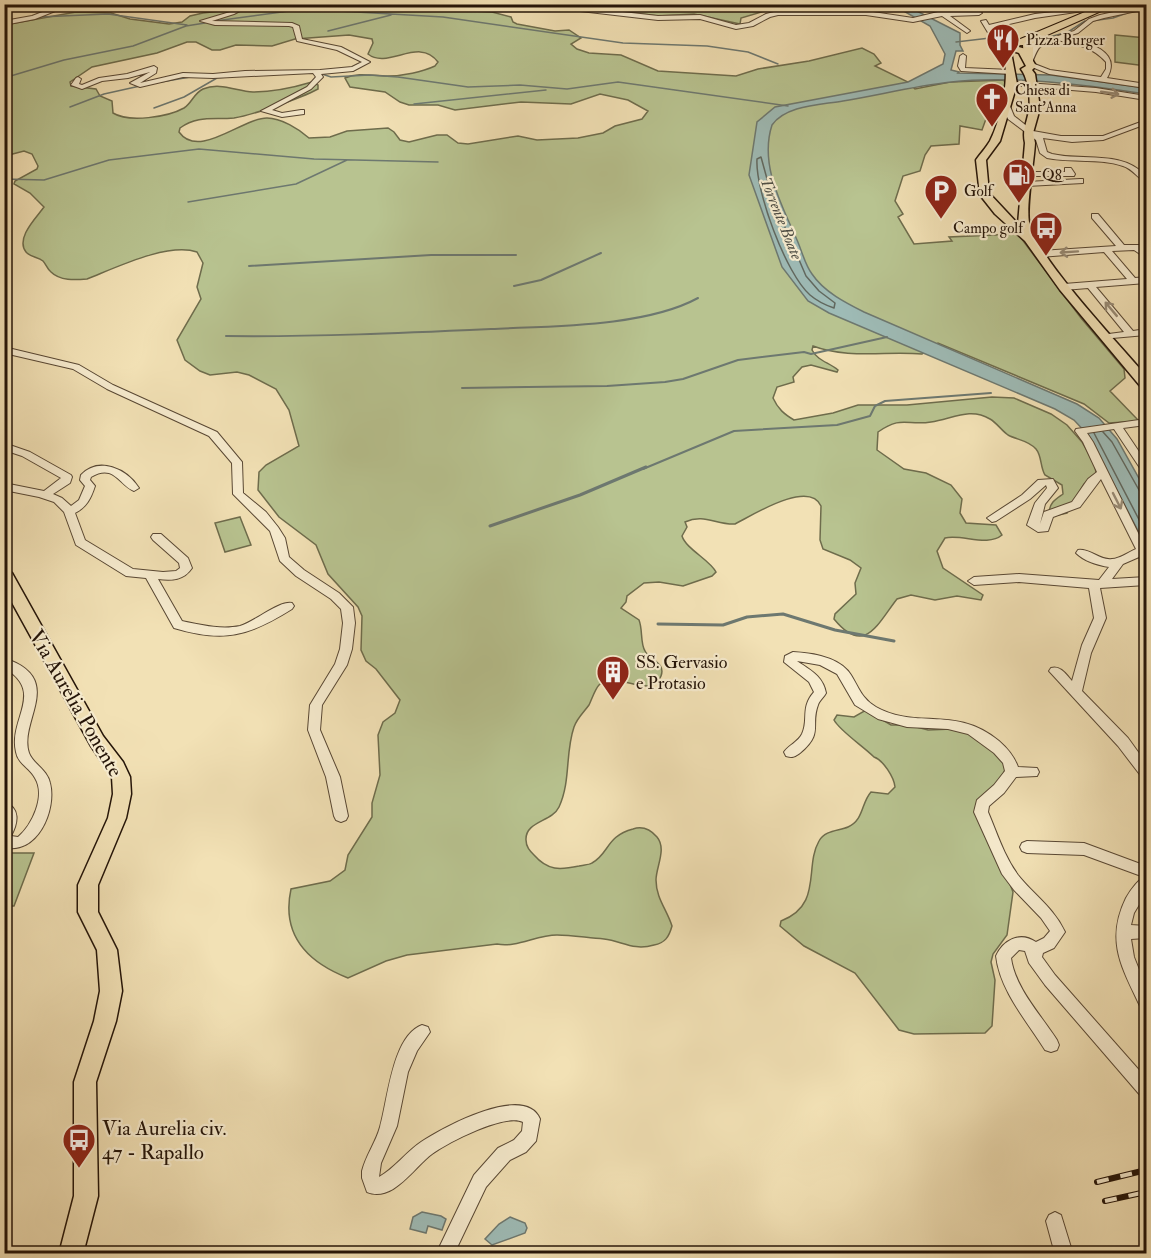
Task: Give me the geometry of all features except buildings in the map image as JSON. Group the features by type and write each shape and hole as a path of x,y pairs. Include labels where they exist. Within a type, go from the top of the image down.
{"highway":[{"path":"996,40 1015,44 1033,35 1073,28 1080,18 1113,4"},
{"path":"1029,70 1027,48 1036,22 1047,18 1080,18 1119,4"},
{"path":"1011,68 1033,35"}],"main road":[{"path":"1017,221 1028,179 1035,108 1029,70 1017,51 1010,52 1011,68 1006,106 994,141 981,160 984,193 999,212 1017,221 1064,287 1146,384"},
{"path":"1011,68 1029,70"},
{"name":"Via Aurelia Ponente","path":"6,580 97,741 117,767 121,777 122,794 117,818 88,885 88,912 107,950 111,992 105,1021 85,1082 86,1196 71,1254"}],"street":[{"path":"4,23 36,17 70,4"},
{"path":"162,4 187,4"},
{"path":"78,79 75,86 82,87 101,79 128,76 154,68 153,72 134,83 140,85 183,75 213,76 245,72 353,69 367,63 357,55 339,48 299,40 296,27 290,24 203,21 231,13 250,4"},
{"path":"555,4 563,8 658,18 700,17 736,27 751,26 768,15 792,12 866,13 917,20 942,14 979,13"},
{"path":"974,4 1011,68"},
{"path":"988,27 1035,16 1088,10 1078,4"},
{"path":"1029,70 1034,46 1082,30 1091,20 1102,16 1146,7"},
{"path":"942,14 967,31"},
{"path":"1058,38 1093,47 1102,53 1109,62 1109,69 1103,79"},
{"path":"996,40 1011,68"},
{"path":"963,56 961,66 963,70 1011,68 1066,74"},
{"path":"1029,70 1146,86"},
{"path":"1029,70 1146,98"},
{"path":"302,112 282,115 265,111 309,88 320,77 317,71"},
{"path":"1006,106 1011,117 1033,131 1078,139 1104,138 1146,122"},
{"path":"1033,131 1043,151 1049,156 1060,159 1098,158 1121,163 1137,170 1146,180"},
{"path":"1028,179 1071,174 1068,170"},
{"path":"1028,179 1080,181"},
{"path":"1095,216 1122,248"},
{"path":"1040,254 1122,248 1143,251"},
{"path":"1106,249 1133,281"},
{"path":"1064,287 1146,280"},
{"path":"1090,285 1131,334"},
{"path":"1104,336 1146,332"},
{"path":"4,350 76,368 110,387 213,434 237,462 238,494 265,517 276,530 283,542 284,558 300,573 335,596 347,607 349,623 346,650 340,665 316,705 314,730 333,777 341,816"},
{"path":"1076,691 1088,638 1100,618 1097,586 1126,556 1144,555 1080,431 1146,422"},
{"path":"1116,426 1146,469"},
{"path":"4,446 26,454 67,477 66,481 45,495"},
{"path":"69,512 81,507 88,496 90,486 85,480 86,475 92,470 109,469 130,481 134,488"},
{"path":"992,518 1026,497 1042,482 1049,481 1053,488 1040,503 1033,525 1044,528 1048,515 1073,506 1079,501 1085,488 1103,473"},
{"path":"4,486 58,500 69,512 80,542 130,573 150,576 178,575 186,568 181,556 157,537"},
{"path":"1082,553 1099,561 1116,564"},
{"path":"150,576 178,625 229,633 248,629 288,606"},
{"path":"974,581 1019,578 1097,586 1146,581"},
{"path":"791,752 809,734 812,726 812,702 820,693 817,682 790,662 789,659 793,656 823,662 838,669 849,679 857,700 891,719 962,725 988,738 1008,760 1012,772"},
{"path":"4,662 15,667 24,675 28,684 31,710 22,751 26,760 42,778 45,792 37,822 25,840 17,843 6,842 4,836 11,818 4,807"},
{"path":"1055,671 1123,742 1146,772"},
{"path":"1012,772 1032,772"},
{"path":"1012,772 999,789 982,804 981,812 1006,868 1020,887 1050,917 1058,932 1049,943 1034,952"},
{"path":"1027,847 1084,849 1146,872"},
{"path":"1146,883 1130,907 1122,932 1127,962 1146,1003"},
{"path":"1122,932 1146,932"},
{"path":"1051,1045 1010,982 1002,965 1003,956 1016,943 1029,945 1034,952 1036,963 1146,1089"},
{"path":"422,1032 413,1040 393,1098 389,1126 381,1148 372,1160 370,1177 373,1186 383,1185 426,1149 452,1133 509,1113 522,1112 532,1119 530,1135 520,1146 504,1154 480,1181 445,1254"},
{"path":"1055,1221 1064,1254"}],"green space":[{"path":"343,4 467,5 458,7 456,10 492,12 511,17 517,24 555,31 569,30 581,38 571,44 577,49 589,53 621,55 658,71 736,76 758,69 809,61 862,48 874,54 881,63 875,66 908,82 915,89 950,82 1004,80 1006,86 998,111 987,116 982,130 960,126 959,144 931,146 925,155 920,171 903,176 895,201 903,214 898,217 914,244 952,241 949,237 1018,234 1081,318 1124,369 1125,378 1110,391 1139,421 1109,423 1084,404 938,343 922,354 839,352 813,346 814,354 838,370 837,372 811,365 802,367 793,377 794,382 777,387 773,398 775,402 787,416 794,420 833,413 858,405 907,405 992,397 1014,398 1051,414 1067,425 1082,442 1095,465 1096,474 1084,484 1067,513 1054,516 1049,512 1054,501 1063,494 1062,485 1045,475 1039,455 1033,446 1008,435 990,419 968,414 923,423 899,422 878,432 877,450 904,469 926,473 951,485 962,499 960,513 966,523 996,525 1002,535 990,540 945,538 937,551 943,568 983,595 981,600 957,596 935,600 911,595 897,599 877,626 863,636 854,635 845,630 834,619 835,614 856,594 855,583 861,568 850,560 823,549 820,540 821,506 815,499 805,496 780,502 735,524 704,519 685,522 687,527 682,536 684,541 716,572 712,576 683,586 659,582 644,583 627,596 621,608 639,620 643,648 661,668 661,676 656,683 650,686 615,680 599,685 574,727 565,787 559,807 551,816 530,829 526,840 530,850 544,864 549,867 566,868 592,863 602,855 613,840 624,832 640,828 652,832 661,847 656,886 672,926 666,939 661,943 640,947 604,939 557,935 512,944 407,955 386,961 348,978 320,964 309,955 300,945 294,933 290,920 291,889 330,881 345,870 348,855 372,817 372,803 380,775 378,735 383,722 395,713 400,700 376,669 366,661 361,650 362,616 358,607 328,574 316,545 279,517 258,490 259,472 266,465 299,446 289,410 276,389 249,375 237,372 210,375 185,360 177,340 201,299 197,287 203,263 197,252 172,250 157,253 87,279 73,280 55,275 43,261 28,254 23,246 28,228 44,207 30,193 14,184 38,166 32,154 24,151 5,156 4,25 76,12 111,13 130,19 169,24 182,22 190,16 203,13 238,9 279,12","holes":["349,35 372,39 373,43 368,54 376,58 422,52 438,62 435,66 418,72 345,78 350,87 385,92 409,105 438,105 455,110 521,102 571,104 600,94 628,100 648,111 642,119 615,126 603,133 578,138 537,140 518,136 468,144 458,143 447,135 437,135 409,142 400,140 388,128 347,131 330,137 309,138 290,125 267,118 246,124 221,136 198,142 187,139 179,132 180,128 193,121 234,118 264,110 310,93 318,89 318,85 312,82 283,89 253,92 209,87 200,91 187,106 177,111 159,116 129,118 113,113 112,101 100,96 96,89 71,86 70,82 92,67 157,53 187,42 196,42 212,50 220,50 236,45 272,46 295,39"]},
{"path":"889,4 899,11 834,11 782,6 741,18 740,24 694,14 658,16 574,5"},
{"path":"1115,35 1146,38 1146,66 1115,62"},
{"path":"240,517 251,545 225,552 215,523"},
{"path":"866,710 891,725 965,732 986,742 1006,765 999,780 979,802 1013,892 1007,935 993,954 991,962 995,980 992,1026 985,1033 914,1034 899,1030 855,973 804,946 780,926 781,921 794,914 808,896 815,851 822,837 853,824 860,816 871,792 888,794 895,787 888,769 846,734 834,720 837,715 854,717"},
{"path":"5,853 34,853 14,906 5,906"}],"water":[{"name":"Torrente Boate","path":"893,5 905,5 960,33 960,45 963,51 956,51 951,70 958,73 1051,75 1146,88 1146,94 1049,82 974,80 924,86 815,105 786,113 778,118 772,125 768,155 779,199 805,262 817,280 829,292 864,312 1077,404 1099,418 1117,439 1146,491 1146,546 1088,435 1074,420 1055,409 829,313 808,301 782,267 749,175 757,122 775,107 908,82 943,64 945,54 930,26"},
{"path":"422,1212 446,1219 442,1230 428,1226 426,1233 410,1229 413,1217"},
{"path":"510,1217 525,1223 527,1228 525,1233 492,1245 485,1239 499,1224"}],"waterway":[{"path":"215,21 304,9 443,17 623,43 707,46 748,52 778,64"},
{"path":"1091,21 1113,18 1127,13"},
{"path":"39,17 108,14 187,25"},
{"path":"328,31 391,15"},
{"path":"1038,40 1068,32 1085,21"},
{"path":"4,78 64,60 133,46 186,26 205,23"},
{"path":"956,42 990,38"},
{"path":"997,38 1018,38"},
{"path":"319,73 331,77 369,75 398,77 468,87 520,85 567,89 618,82 788,106"},
{"path":"161,82 190,77"},
{"path":"212,78 229,77"},
{"path":"154,108 184,97 217,78"},
{"path":"70,107 104,94 140,86"},
{"path":"414,104 546,90"},
{"path":"4,179 44,180 109,160 199,149 314,159 438,162"},
{"path":"188,202 296,184 347,160"},
{"path":"514,286 541,280 601,253"},
{"path":"249,266 431,255 516,255"},
{"path":"226,336 293,336 569,326 652,315 698,298"},
{"path":"462,388 607,386 665,382 683,379 738,360 804,352 811,354 887,337"},
{"path":"643,469 734,431 837,425 870,416 875,406 885,401 991,393"},
{"path":"490,526 580,495 646,467"},
{"path":"658,624 723,625 747,617 783,614 835,630 894,641"}],"railway":[{"path":"1097,1182 1146,1170"},
{"path":"1105,1201 1146,1192"}],"place":[{"name":"Pizza Burger","path":"1003,69"},
{"name":"Chiesa di Sant'Anna","path":"992,128"},
{"name":"Q8","path":"1019,204"},
{"name":"Golf","path":"941,220"},
{"name":"Campo golf","path":"1046,257"},
{"name":"SS. Gervasio e Protasio","path":"613,701"},
{"name":"Via Aurelia civ. 47 - Rapallo","path":"79,1169"}]}
